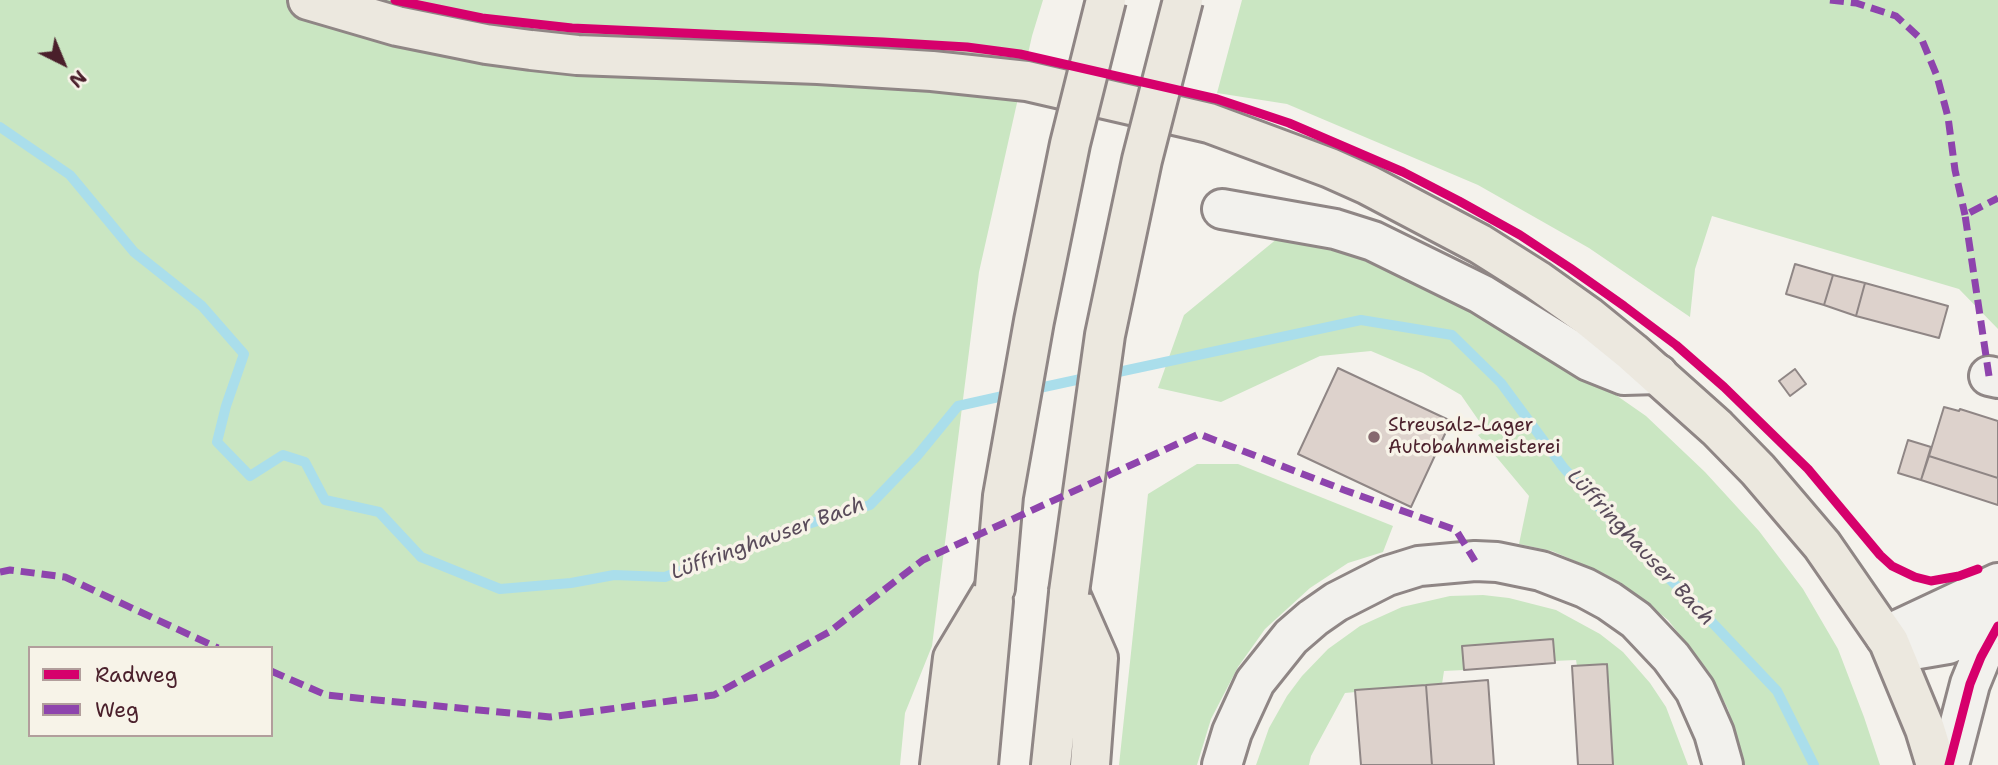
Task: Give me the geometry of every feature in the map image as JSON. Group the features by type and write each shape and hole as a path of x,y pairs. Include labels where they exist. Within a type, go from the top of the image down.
{"main road":[{"path":"308,0 397,26 497,46 577,55 932,71 1027,81 1209,123 1368,185 1480,244 1537,280 1589,317 1658,374 1717,428 1758,470 1822,545 1890,644 1925,729 1936,765"},
{"path":"978,765 1003,496 1034,321 1070,144 1106,0"},
{"path":"1051,765 1069,592 1105,335 1142,160 1183,0"},
{"path":"940,765 953,658 995,588"},
{"path":"1069,592 1098,658 1090,765"}],"street":[{"path":"1222,209 1335,229 1373,241 1481,294 1589,361 1624,375 1658,374"},
{"path":"1222,765 1236,721 1255,682 1291,637 1312,618 1336,602 1387,576 1419,566 1475,561 1497,562 1541,571 1585,588 1636,620 1671,657 1695,690 1714,733 1723,765"},
{"path":"1890,644 1998,583"},
{"path":"1890,644 1948,644 1998,624"},
{"path":"1949,765 1970,684 1998,624"}],"green space":[{"path":"0,0 1043,0 1032,36 979,272 932,646 905,713 900,765 0,765"},
{"path":"1242,0 1998,0 1998,329 1959,289 1712,216 1695,269 1690,317 1589,248 1478,185 1287,104 1217,93"},
{"path":"1278,238 1357,250 1567,361 1646,416 1705,472 1759,531 1803,589 1838,649 1880,765 1745,765 1728,709 1709,672 1668,620 1605,574 1552,551 1519,544 1529,496 1478,435 1486,431 1461,395 1423,373 1371,351 1320,356 1221,402 1158,388 1184,315"},
{"path":"1197,464 1238,464 1393,526 1383,552 1348,563 1310,588 1265,629 1238,667 1211,719 1197,765 1119,765 1148,494"},
{"path":"1483,595 1509,598 1556,610 1600,634 1623,652 1650,683 1666,707 1688,765 1613,765 1607,665 1577,666 1576,660 1554,661 1552,639 1462,646 1464,670 1444,671 1442,684 1345,693 1311,756 1309,765 1256,765 1269,728 1287,696 1328,649 1360,626 1402,607 1450,596"}],"building":[{"path":"1795,264 1833,275 1824,305 1786,294"},
{"path":"1833,275 1865,283 1856,316 1824,305"},
{"path":"1865,283 1948,306 1939,338 1856,316"},
{"name":"Streusalz-Lager Autobahnmeisterei","path":"1338,368 1451,421 1411,507 1298,454"},
{"path":"1795,369 1806,384 1790,396 1779,381"},
{"path":"1944,407 1998,421 1998,478 1929,456"},
{"path":"1908,440 1931,447 1921,480 1898,473"},
{"path":"1929,456 1998,478 1998,505 1921,480"},
{"path":"1553,639 1555,663 1464,670 1462,646"},
{"path":"1607,664 1613,765 1578,765 1572,666"},
{"path":"1488,680 1494,765 1432,765 1426,685"},
{"path":"1426,685 1432,765 1361,765 1355,690"}],"waterway":[{"name":"Lüffringhauser Bach","path":"0,127 70,175 134,252 202,306 244,354 217,442 250,476 283,455 305,462 325,500 379,512 421,557 500,589 571,583 614,575 665,577 785,531 870,505 917,456 958,406 1012,394"},
{"name":"Lüffringhauser Bach","path":"1109,374 1361,320 1452,335 1501,383 1563,467 1620,531 1689,598 1777,691 1814,765"},
{"name":"Lüffringhauser Bach","path":"1030,390 1090,377"}],"marked path":[{"path":"1830,0 1856,3 1896,16 1922,40 1937,76 1948,117 1955,170 1965,215"},
{"path":"1989,376 1965,215 1998,198"},
{"path":"273,672 326,695 550,717 714,695 829,632 923,560 1199,434 1456,530 1475,561"},
{"path":"0,572 10,570 65,577 214,646"}],"cycle path":[{"path":"395,0 482,18 572,28 883,42 967,47 1020,54 1217,99 1289,123 1403,172 1459,201 1520,235 1624,306 1676,345 1724,387 1808,469 1892,566 1931,581 1978,569"},
{"path":"1949,765 1970,684 1998,626"}],"place":[{"name":"Streusalz-Lager Autobahnmeisterei","path":"1374,437"}]}
